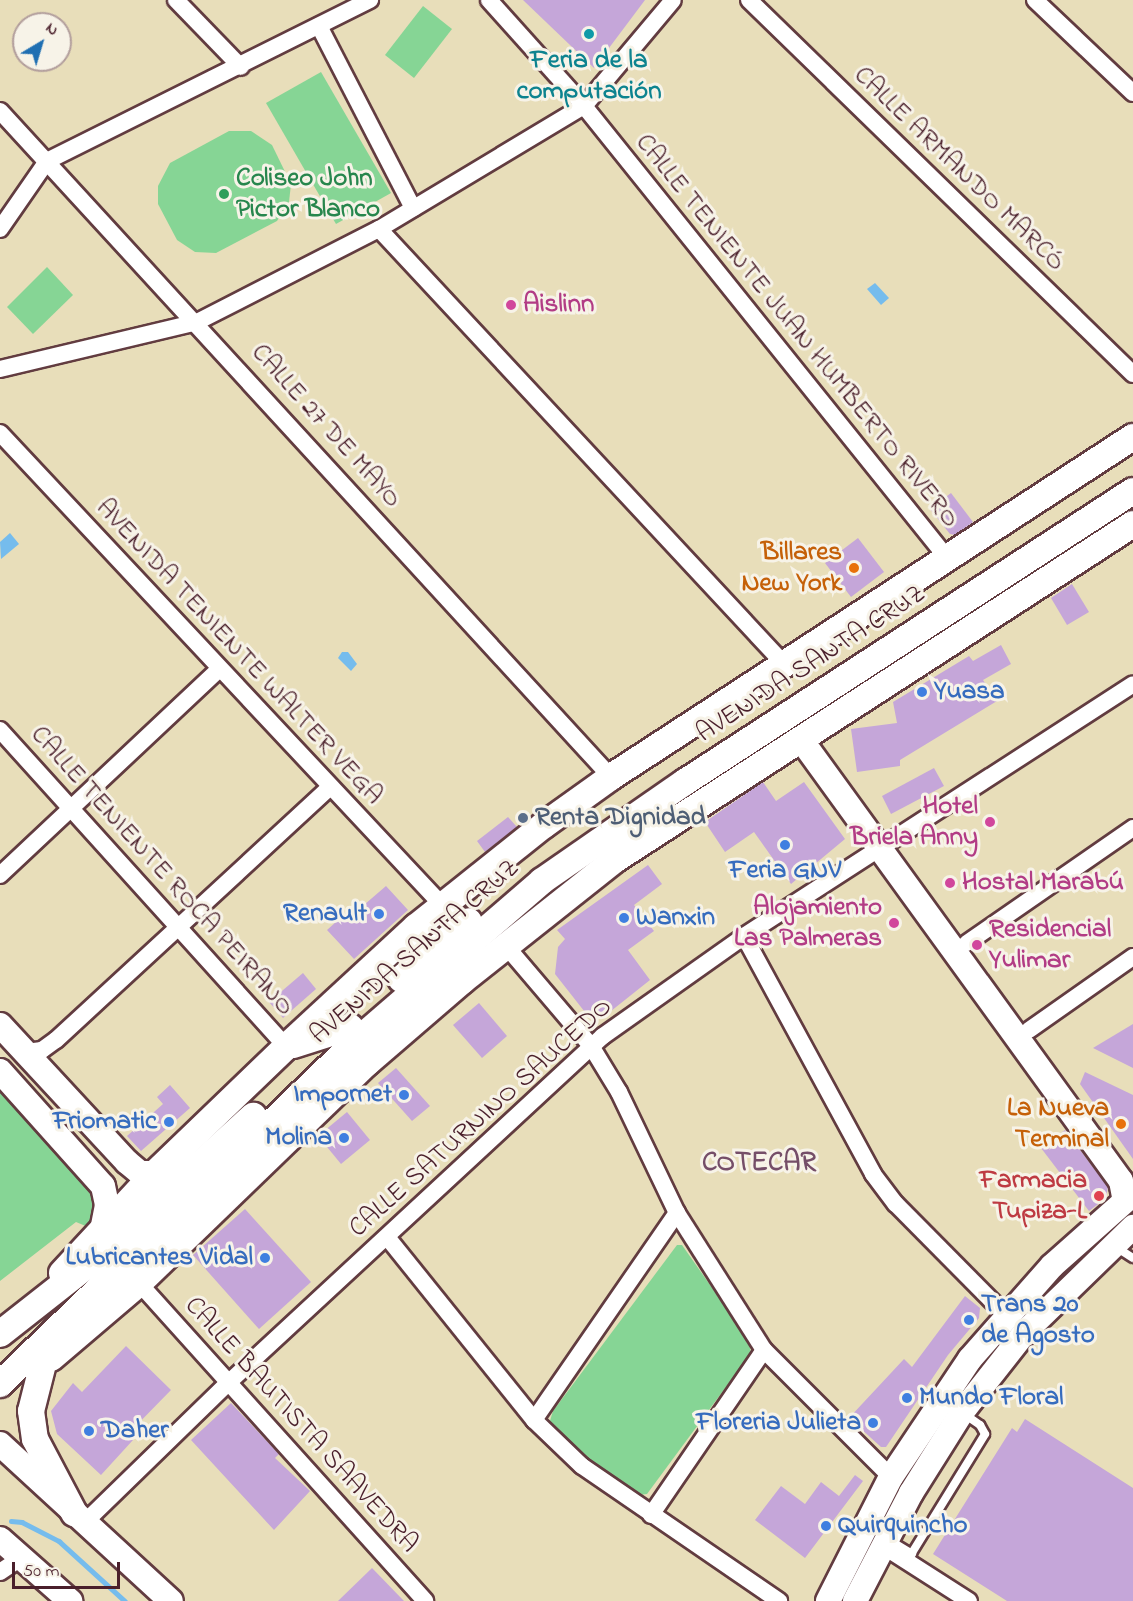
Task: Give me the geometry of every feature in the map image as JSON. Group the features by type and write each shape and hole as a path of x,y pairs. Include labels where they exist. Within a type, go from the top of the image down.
{"main road":[{"name":"AVENIDA SANTA CRUZ","path":"36,1305 103,1225 155,1173 286,1047 442,905 611,777 1133,437"},
{"name":"AVENIDA SANTA CRUZ","path":"0,1334 98,1257 434,948 634,798 1133,473"},
{"name":"AVENIDA SANTA CRUZ","path":"0,1387 351,1046 542,881 685,782 1133,491"},
{"name":"AVENIDA SANTA CRUZ","path":"0,1387 40,1367 139,1283 368,1063 506,946 616,859 1133,524"},
{"path":"286,1047 350,1027"},
{"path":"286,1107 368,1063"},
{"path":"50,1337 40,1367 31,1411 34,1439 79,1518"}],"street":[{"path":"176,0 241,68"},
{"path":"0,229 47,161 241,68 370,0"},
{"name":"CALLE TENIENTE JUAN HUMBERTO RIVERO","path":"489,0 584,106 948,559"},
{"path":"0,369 197,322 379,229 584,106 673,0"},
{"name":"CALLE ARMANDO MARCÓ","path":"749,0 1133,374"},
{"path":"1035,0 1133,93"},
{"path":"319,26 413,208"},
{"name":"CALLE 27 DE MAYO","path":"0,111 197,322 611,777"},
{"path":"379,229 785,665"},
{"name":"AVENIDA TENIENTE WALTER VEGA","path":"0,433 329,788 442,905"},
{"path":"0,875 74,809 219,669"},
{"name":"CALLE SATURNINO SAUCEDO","path":"79,1518 591,1047 744,936 1133,684"},
{"name":"CALLE TENIENTE ROCA PEIRANO","path":"0,730 74,809 176,930 286,1047"},
{"path":"808,736 887,845 1121,1181 1129,1198 1052,1266 1005,1315 942,1398 891,1477 828,1601"},
{"path":"26,1052 49,1046 329,788"},
{"path":"967,943 1133,828"},
{"path":"887,845 967,943 1133,1178"},
{"path":"744,936 873,1174 896,1204 1005,1315"},
{"path":"506,946 591,1047 619,1092 677,1213 764,1350 891,1477"},
{"path":"1029,1030 1133,957"},
{"path":"0,1024 94,1127 140,1173 155,1173"},
{"path":"0,1071 103,1186 107,1206 103,1225"},
{"path":"71,1148 94,1127"},
{"path":"534,1420 677,1213"},
{"path":"855,1601 885,1542 962,1412 1025,1332 1133,1227"},
{"path":"387,1237 534,1420 582,1466 779,1601"},
{"name":"CALLE BAUTISTA SAAVEDRA","path":"139,1283 227,1384 425,1601"},
{"path":"651,1515 764,1350"},
{"path":"942,1398 962,1412"},
{"path":"0,1444 171,1601"},
{"path":"0,1539 70,1601"},
{"path":"885,1542 969,1601"},
{"path":"0,1572 22,1557"}],"lane":[{"path":"1113,1245 1133,1258"},
{"path":"909,1558 985,1434 980,1425 962,1412"}],"green space":[{"path":"423,6 452,29 414,78 385,55"},
{"path":"321,72 391,193 336,224 266,103"},
{"name":"Coliseo John Pictor Blanco","path":"229,131 251,131 272,145 291,184 289,202 277,221 216,253 195,252 177,240 158,204 158,186 170,163"},
{"path":"47,267 73,295 33,334 7,307"},
{"path":"0,1090 97,1185 97,1217 88,1227 76,1222 0,1281"},
{"path":"677,1245 682,1245 748,1339 751,1353 647,1494 631,1496 549,1424 553,1411"}],"water":[{"path":"875,283 889,298 881,305 867,289"},
{"path":"10,533 19,544 1,559 0,542"},
{"path":"342,652 348,652 357,664 351,671 338,658"}],"building":[{"name":"Feria de la computación","path":"523,0 645,0 594,68"},
{"path":"951,493 973,522 955,535 950,534 930,509"},
{"name":"Billares New York","path":"858,538 884,572 851,597 825,563"},
{"path":"1072,584 1089,612 1067,625 1051,598"},
{"path":"1001,645 1011,664 983,680 997,701 900,760 900,766 857,772 851,729 897,723 893,702 969,656 973,661"},
{"path":"934,768 944,786 891,814 882,796"},
{"path":"763,782 776,801 804,782 845,839 791,884 754,832 725,852 705,822"},
{"path":"508,817 517,827 485,852 477,841"},
{"path":"648,865 662,884 634,905 654,931 628,950 650,980 606,1015 604,1012 598,1017 594,1012 588,1016 555,974 558,947 565,939 557,930"},
{"name":"Renault","path":"386,886 408,910 354,959 327,930 346,913 350,917"},
{"path":"303,973 316,989 283,1018 269,1002"},
{"path":"479,1003 507,1036 482,1058 453,1025"},
{"path":"1133,1024 1133,1068 1093,1048"},
{"name":"Impornet","path":"396,1068 430,1106 412,1121 378,1083"},
{"name":"La Nueva Terminal","path":"1085,1072 1133,1095 1133,1159 1080,1084"},
{"path":"170,1085 190,1108 141,1151 127,1136 163,1104 157,1097"},
{"name":"Molina","path":"347,1112 370,1140 341,1164 318,1136"},
{"path":"1065,1130 1108,1187 1106,1198 1089,1211 1041,1148"},
{"path":"245,1209 311,1282 259,1329 193,1255"},
{"path":"965,1296 980,1308 979,1318 948,1355 886,1447 881,1447 849,1418 904,1359 912,1367"},
{"path":"126,1346 171,1390 127,1435 133,1440 101,1475 57,1434 51,1411 73,1383 82,1392"},
{"path":"231,1403 279,1454 275,1458 310,1491 274,1530 191,1440"},
{"path":"1025,1419 1133,1488 1133,1601 1007,1601 933,1554 1012,1428 1017,1432"},
{"path":"855,1475 863,1481 805,1558 755,1520 781,1486 805,1504 821,1482 839,1496"},
{"path":"372,1568 404,1601 338,1601"}],"waterway":[{"path":"11,1521 22,1522 59,1541 125,1601"}],"place":[{"name":"Feria de la computación","path":"589,34"},
{"name":"Coliseo John Pictor Blanco","path":"224,194"},
{"name":"Aislinn","path":"511,305"},
{"name":"Billares New York","path":"854,568"},
{"name":"Yuasa","path":"922,692"},
{"name":"Renta Dignidad","path":"523,818"},
{"name":"Hotel Briela Anny","path":"990,822"},
{"name":"Feria GNV","path":"785,845"},
{"name":"Hostal Marabú","path":"950,883"},
{"name":"Renault","path":"379,914"},
{"name":"Wanxin","path":"624,918"},
{"name":"Alojamiento Las Palmeras","path":"894,923"},
{"name":"Residencial Yulimar","path":"977,945"},
{"name":"Impornet","path":"404,1095"},
{"name":"Friomatic","path":"169,1122"},
{"name":"La Nueva Terminal","path":"1121,1124"},
{"name":"Molina","path":"344,1138"},
{"name":"Farmacia Tupiza-L","path":"1099,1196"},
{"name":"Lubricantes Vidal","path":"265,1258"},
{"name":"Trans 20 de Agosto","path":"969,1320"},
{"name":"Mundo Floral","path":"907,1398"},
{"name":"Floreria Julieta","path":"873,1423"},
{"name":"Daher","path":"89,1431"},
{"name":"Quirquincho","path":"826,1526"}],"district":[{"name":"COTECAR","path":"759,1164"}]}
